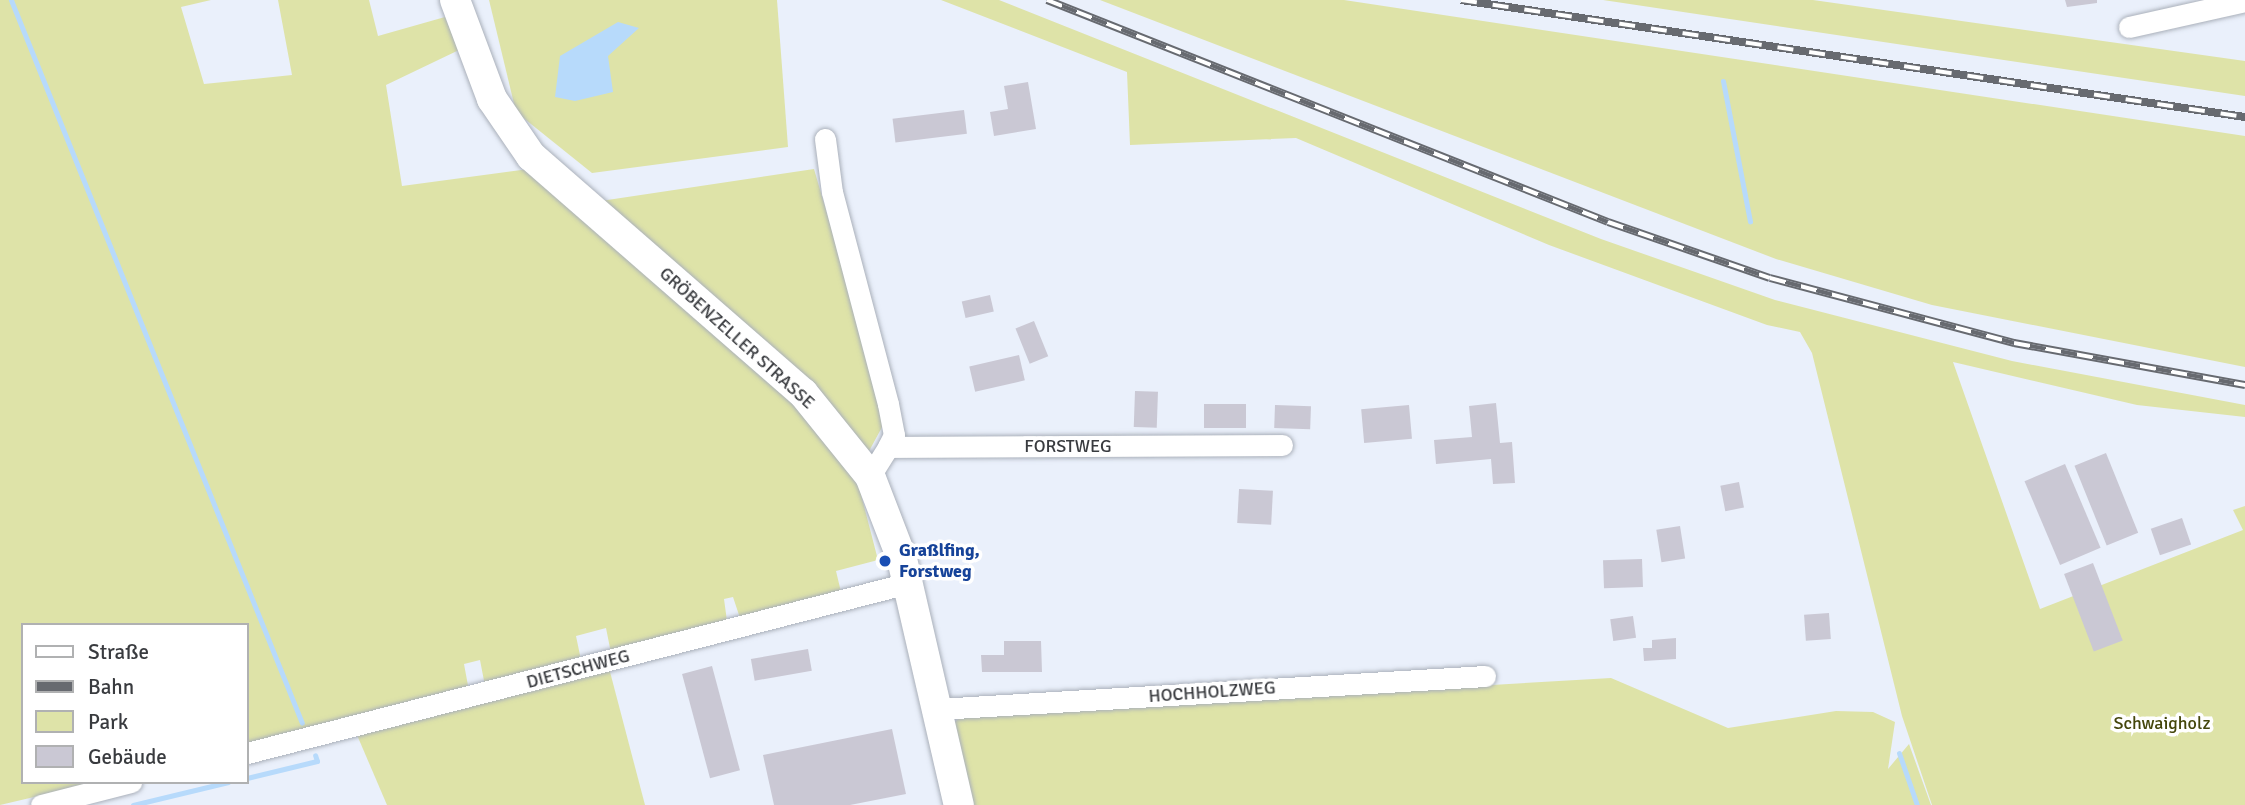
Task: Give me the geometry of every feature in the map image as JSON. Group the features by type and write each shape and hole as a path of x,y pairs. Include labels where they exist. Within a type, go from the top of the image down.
{"street":[{"name":"GRÖBENZELLER STRASSE","path":"455,0 492,99 531,156 803,393 870,476 892,522 938,709 958,805"},
{"path":"2129,27 2245,1"},
{"path":"825,139 832,192 894,435 870,476"},
{"name":"FORSTWEG","path":"888,447 1282,445"},
{"name":"DIETSCHWEG","path":"248,753 908,583"},
{"name":"HOCHHOLZWEG","path":"938,709 1485,676"},
{"path":"41,805 123,784"}],"green space":[{"path":"0,0 211,0 181,7 204,84 292,75 278,0 369,0 378,36 445,17 459,50 386,85 402,186 529,169 574,205 814,169 887,418 856,475 878,560 836,571 841,592 740,618 733,597 724,599 727,621 611,653 606,628 576,636 581,660 485,686 480,660 464,664 469,691 248,744 248,623 21,623 21,784 89,784 0,805"},
{"path":"489,0 777,0 788,147 592,173 516,112"},
{"name":"Schwaigholz","path":"941,0 999,0 1601,239 1775,300 2012,361 2245,405 2245,417 2137,405 1953,362 2040,609 2243,530 2233,510 2245,506 2245,805 1932,805 1902,716 1812,353 1800,332 1767,325 1549,245 1296,138 1130,145 1127,72"},
{"path":"1100,0 1344,0 2245,136 2245,367 1932,305 1776,259"},
{"path":"1603,0 1813,0 2245,61 2245,96"},
{"path":"609,668 645,805 387,805 357,735"},
{"path":"1611,678 1728,728 1836,711 1873,712 1895,722 1888,769 1909,744 1931,805 970,805 954,723 961,716"}],"water":[{"path":"618,22 639,28 608,56 613,92 575,101 555,97 560,56"}],"building":[{"path":"2065,0 2097,0 2097,3 2067,7"},
{"path":"1028,82 1036,129 994,136 990,112 1008,109 1004,86"},
{"path":"964,110 967,134 895,143 893,119"},
{"path":"990,295 994,312 966,318 962,302"},
{"path":"1034,321 1048,356 1030,364 1015,328"},
{"path":"1019,355 1025,380 975,392 969,366"},
{"path":"1135,391 1158,392 1157,428 1134,427"},
{"path":"1496,403 1500,443 1512,442 1515,483 1493,484 1491,459 1436,464 1434,440 1472,437 1469,406"},
{"path":"1204,404 1246,404 1246,428 1204,428"},
{"path":"1275,405 1311,406 1310,429 1274,428"},
{"path":"1409,405 1412,439 1364,443 1361,409"},
{"path":"2106,453 2138,533 2107,545 2074,466"},
{"path":"2065,464 2101,548 2060,565 2024,481"},
{"path":"1739,482 1744,508 1725,511 1720,486"},
{"path":"1239,489 1273,491 1271,525 1237,523"},
{"path":"2182,518 2191,544 2160,555 2151,529"},
{"path":"1680,526 1685,559 1661,562 1656,530"},
{"path":"1642,559 1643,587 1604,588 1603,560"},
{"path":"2093,563 2123,640 2094,652 2064,574"},
{"path":"1829,613 1831,639 1806,641 1804,615"},
{"path":"1633,616 1636,638 1613,641 1610,619"},
{"path":"1676,638 1676,659 1644,661 1643,648 1652,648 1652,640"},
{"path":"1004,641 1041,641 1042,672 982,672 981,655 1004,655"},
{"path":"808,649 812,671 755,681 751,659"},
{"path":"712,666 740,770 710,778 682,674"},
{"path":"892,729 906,794 850,805 774,805 763,755"}],"waterway":[{"path":"11,0 302,723"},
{"path":"1723,81 1750,221"},
{"path":"1899,753 1917,805"},
{"path":"248,778 317,761 315,755"},
{"path":"133,805 220,784"}],"railway":[{"path":"1047,0 1608,222 1770,278 2014,343 2245,385"},
{"path":"1461,0 2245,117"}],"place":[{"name":"Graßlfing, Forstweg","path":"885,561"}]}
